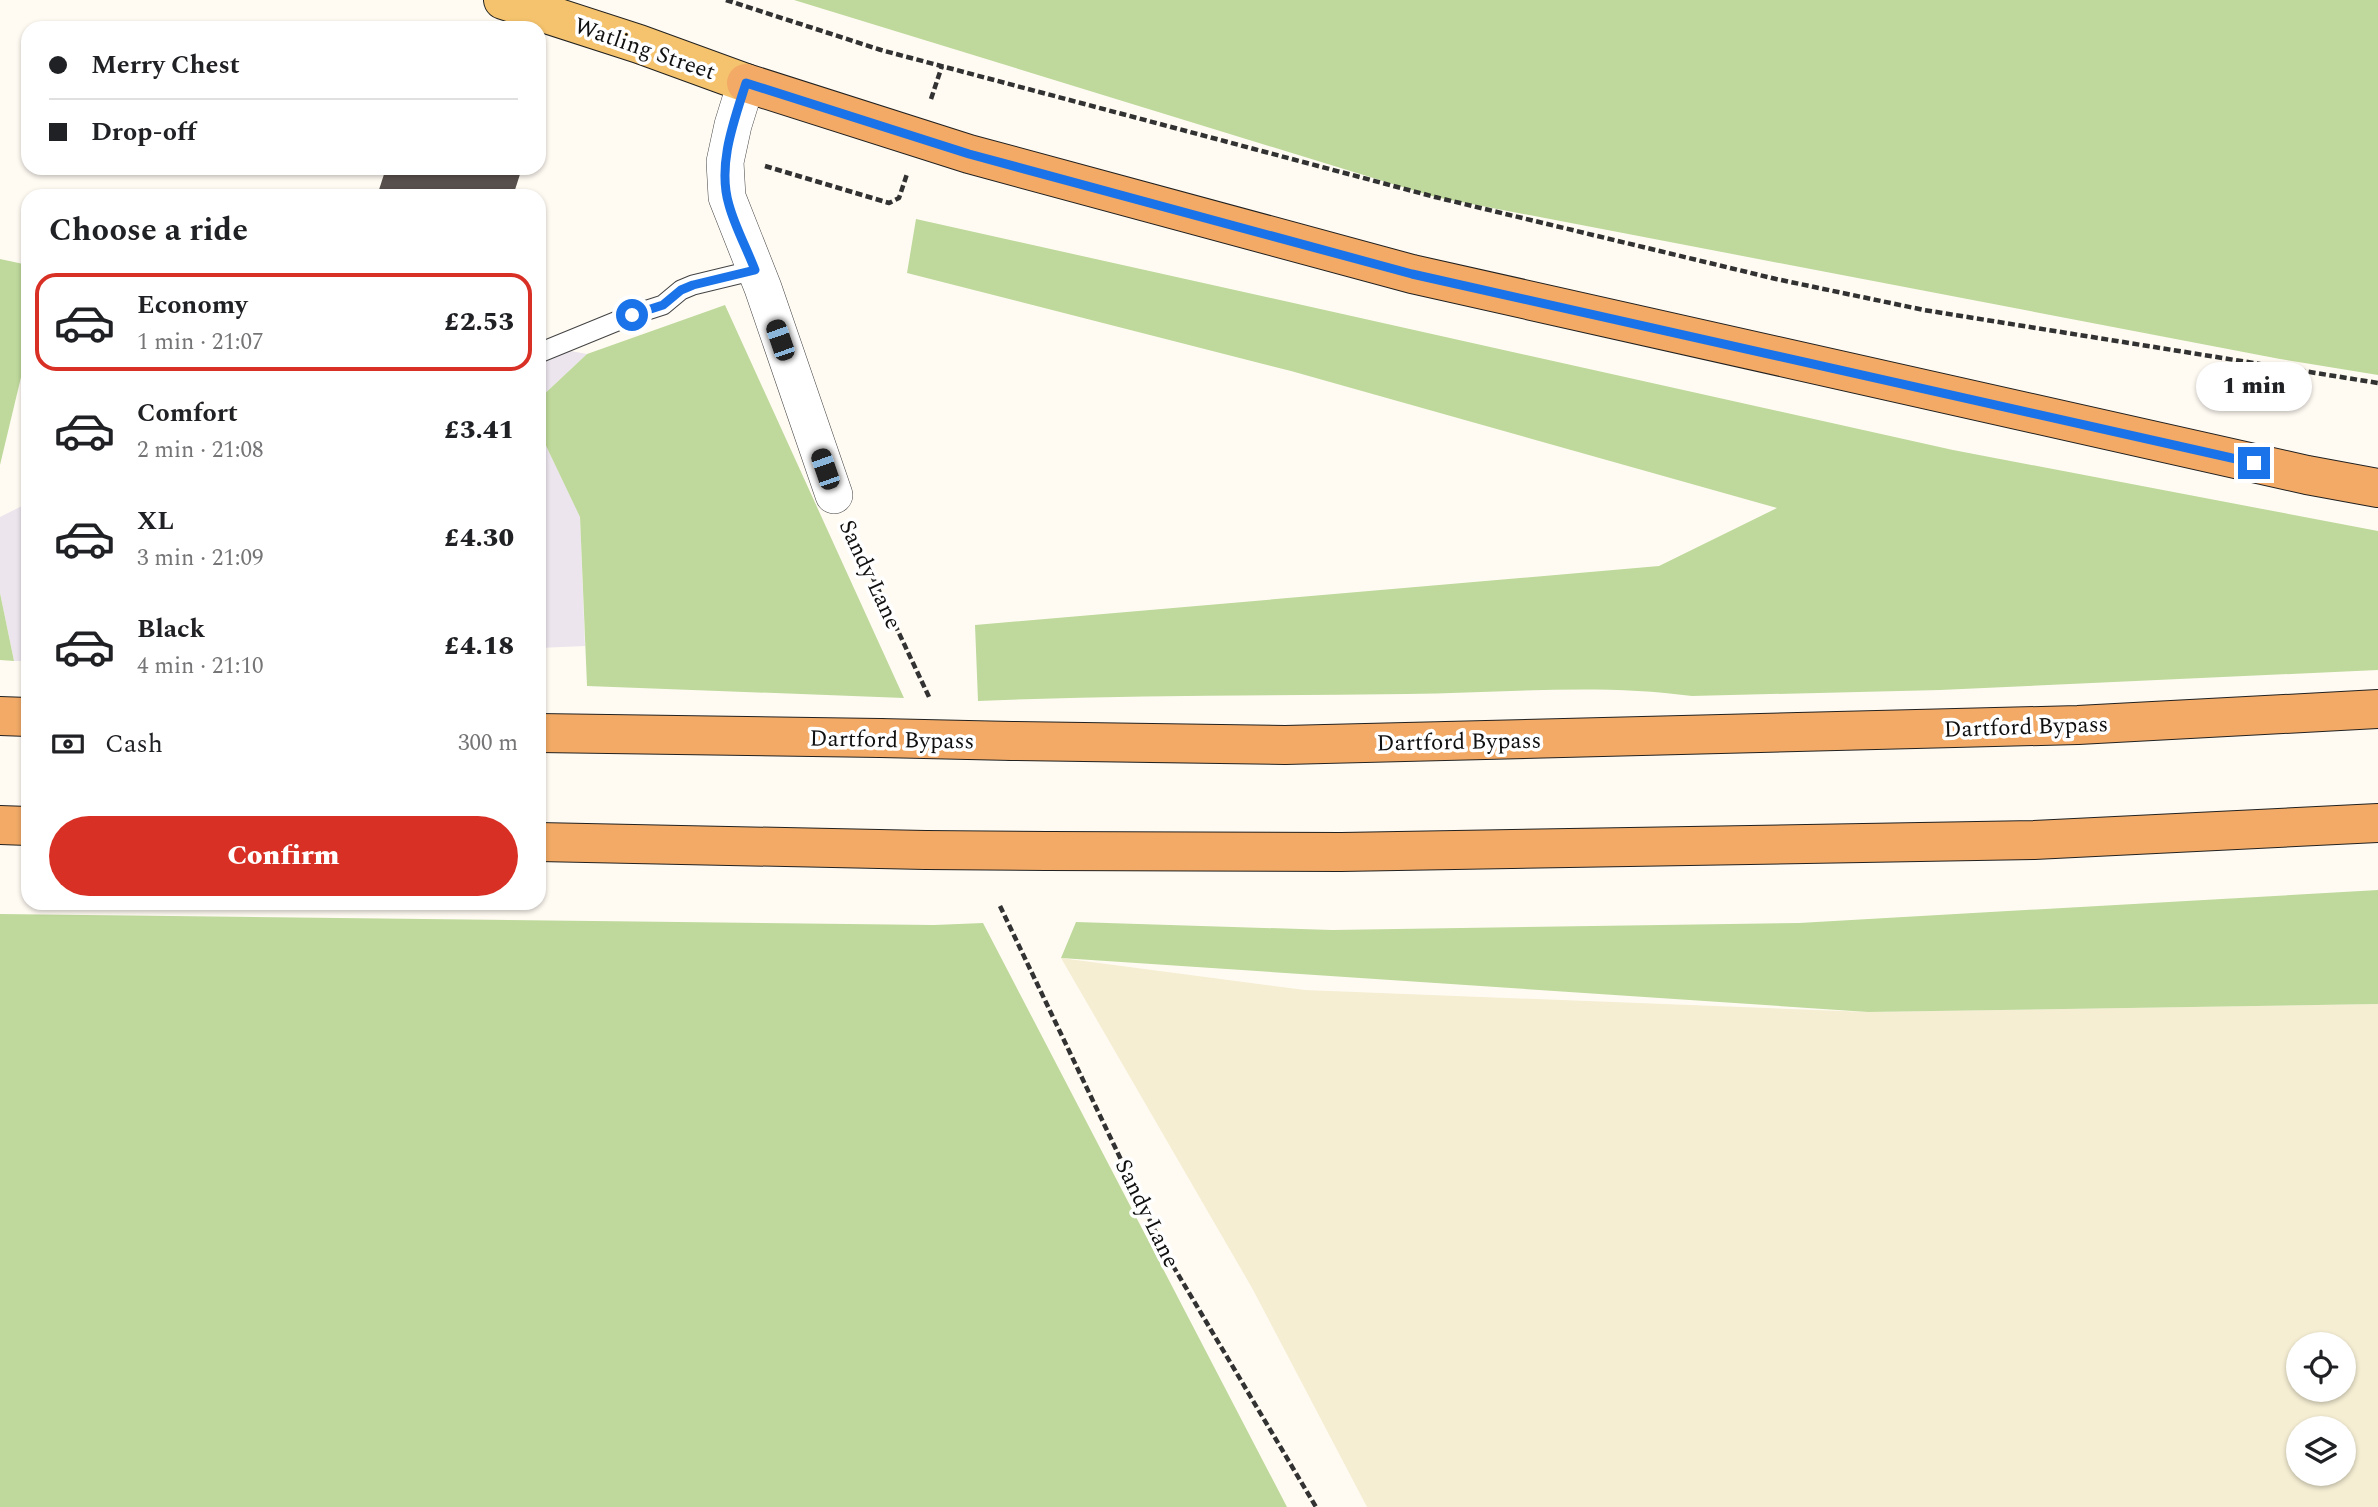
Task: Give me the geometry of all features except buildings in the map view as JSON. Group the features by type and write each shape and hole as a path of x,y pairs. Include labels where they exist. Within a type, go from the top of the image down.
{"highway":[{"path":"746,83 969,154 1412,274 2280,469 2378,488"},
{"name":"Dartford Bypass","path":"546,733 1284,746 2078,725 2378,709"},
{"path":"0,716 21,717"},
{"path":"546,842 926,850 1341,852 2020,840 2378,822"},
{"path":"0,825 21,826"}],"main road":[{"name":"Watling Street","path":"503,0 639,44 746,83"}],"street":[{"name":"Sandy Lane","path":"746,83 730,140 725,174 729,205 755,270 834,495"}],"lane":[{"path":"546,350 663,305 681,290 693,285 755,270"}],"path":[{"path":"726,0 881,50 1435,197 1776,279 1924,310 2378,383"},
{"name":"Sandy Lane","path":"834,495 932,703"},
{"name":"Sandy Lane","path":"1000,906 1166,1254 1316,1507"}],"shaded area":[{"path":"546,346 587,354 546,392"},
{"path":"546,446 580,516 585,646 546,648"},
{"path":"21,506 21,661 14,661 0,593 0,517"},
{"path":"1061,958 1305,990 1868,1012 2378,1004 2378,1507 1367,1507 1252,1288"}],"green space":[{"path":"794,0 2378,0 2378,375 2280,359 1435,197"},
{"path":"916,219 1953,450 2378,531 2378,670 1940,690 1692,696 1586,689 978,701 975,625 1659,566 1777,508 1291,371 907,273"},
{"path":"0,259 21,264 21,377 0,465"},
{"path":"725,305 904,698 587,686 580,517 546,446 546,392 587,354"},
{"path":"0,593 14,661 0,660"},
{"path":"2378,890 2378,1004 1868,1012 1061,958 1076,922 1332,930 1799,923"},
{"path":"0,914 934,925 983,923 1287,1507 0,1507"}],"route":[{"path":"632,315 663,305 681,290 693,285 755,270 729,205 725,174 733,125 746,83 969,154 1412,274 2254,463"}]}
